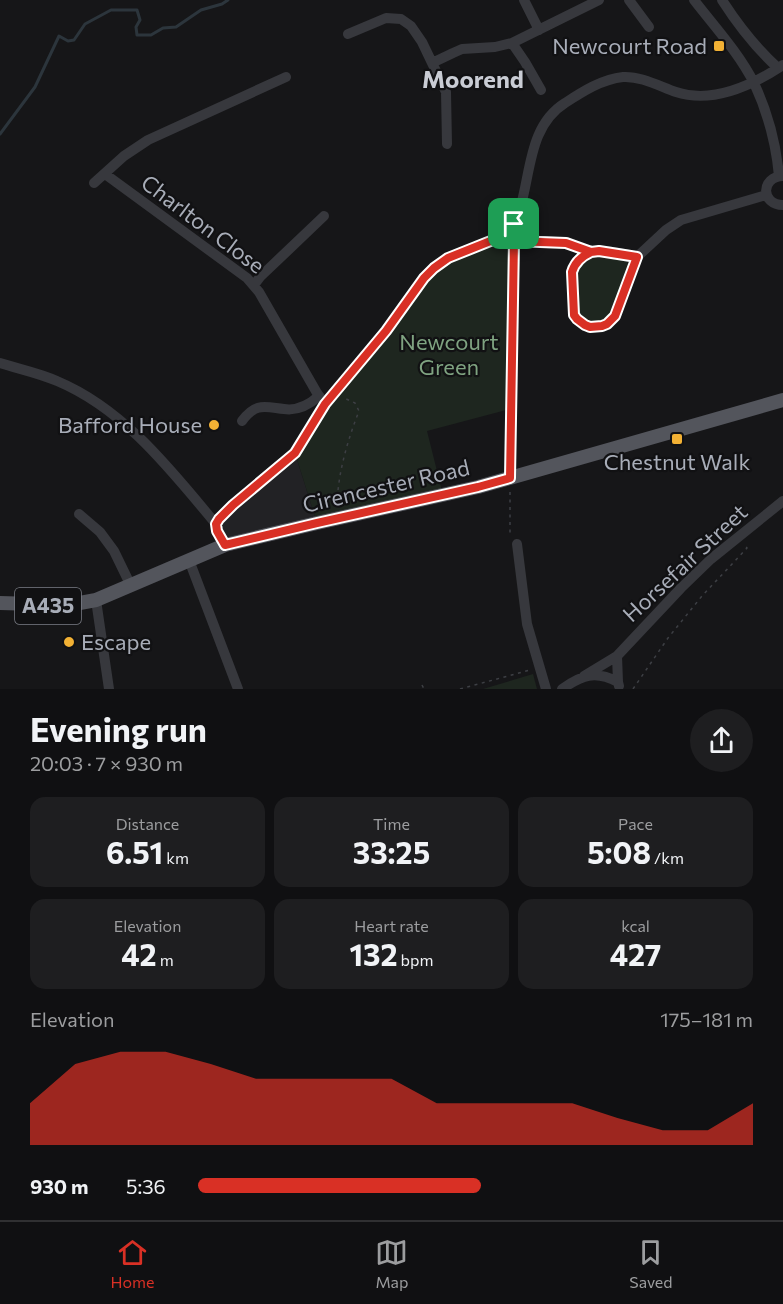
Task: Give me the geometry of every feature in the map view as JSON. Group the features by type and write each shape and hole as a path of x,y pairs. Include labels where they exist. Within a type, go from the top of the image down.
{"main road":[{"name":"Cirencester Road","path":"0,603 69,605 96,600 225,545 510,478 783,400"}],"street":[{"path":"524,0 539,30"},
{"path":"432,63 462,49 495,47 512,43 599,0"},
{"path":"629,0 649,27"},
{"path":"694,0 735,53 753,81 768,118 781,176 771,179 766,195 771,202 783,206"},
{"path":"722,0 748,38 766,58 781,67"},
{"path":"348,34 381,19 391,17 401,19 411,26 446,92 447,144"},
{"path":"512,43 541,90"},
{"path":"216,524 224,513 295,453 322,400 386,331 424,278 434,268 448,258 503,236 510,230 521,204 536,139 546,122 563,104 600,83 633,77 675,92 698,96 716,95 781,67"},
{"name":"Charlton Close","path":"94,183 124,156 148,140 286,77"},
{"name":"Charlton Close","path":"105,174 240,272 254,285 322,400"},
{"path":"637,257 596,251 579,259 572,272 574,315 581,323 590,327 602,326 615,316 637,257 666,230 681,220 766,195"},
{"path":"254,285 324,216"},
{"path":"0,363 57,380 91,398 131,429 174,474 216,524 217,531 225,545"},
{"path":"242,421 247,414 258,407 286,410 322,400"},
{"name":"Horsefair Street","path":"562,689 617,656 711,559 783,501"},
{"path":"79,514 107,541 131,586"},
{"path":"517,544 527,624 546,689"},
{"path":"189,560 238,689"},
{"path":"96,600 109,689"},
{"path":"617,656 619,686"},
{"path":"584,676 598,675 609,678 619,686"}],"path":[{"path":"514,224 510,547 517,544"},
{"path":"514,241 566,243 591,252"},
{"path":"337,496 347,445 359,411 355,403 344,398"},
{"path":"633,689 675,629 747,548 739,537"},
{"path":"460,689 540,667"},
{"path":"422,685 424,689"}],"shaded area":[{"path":"295,453 317,523 225,545 219,519"}],"green space":[{"name":"Newcourt Green","path":"512,228 516,324 514,408 427,431 443,495 317,523 295,453 434,268"},
{"path":"593,254 624,258 629,267 612,312 607,319 594,323 585,320 578,312 577,271 579,266"},
{"path":"533,674 537,689 483,689"}],"waterway":[{"path":"0,134 35,87 59,36 68,41 74,40 85,24 111,10 137,10 140,20 136,27 137,35 151,35 163,28 176,27 201,10 228,0"}],"place":[{"name":"Newcourt Road","path":"719,46"},
{"name":"Bafford House","path":"214,425"},
{"name":"Chestnut Walk","path":"677,439"},
{"name":"Escape","path":"69,642"}],"district":[{"name":"Moorend","path":"473,80"}],"route":[{"path":"514,224 503,236 448,258 424,278 386,331 325,404 295,453 219,519 216,524 217,531 225,545 510,478 514,241 566,243 591,252 599,251 637,257 615,316 607,324 590,327 581,323 574,315 572,272 579,259 591,252 566,243 514,241 514,224"}]}
